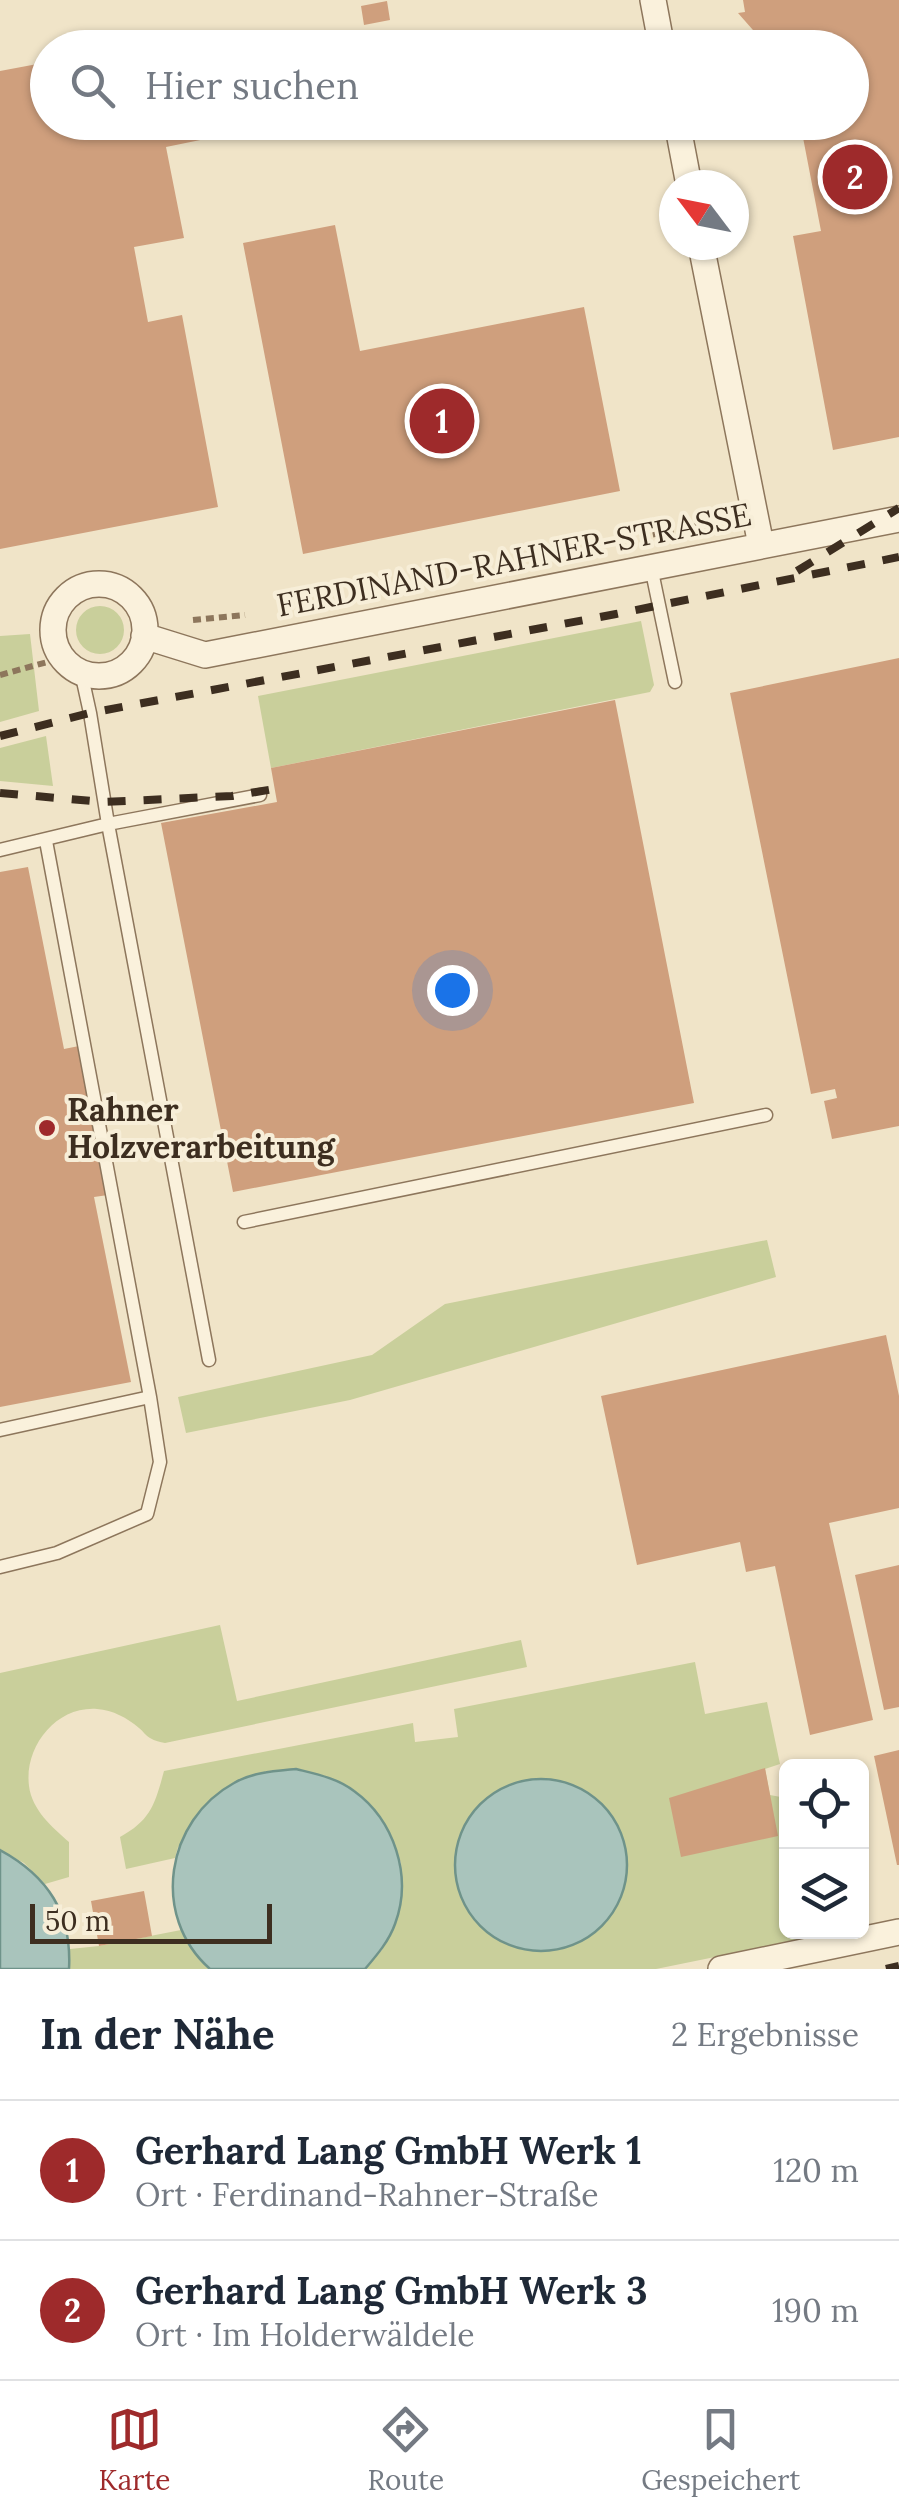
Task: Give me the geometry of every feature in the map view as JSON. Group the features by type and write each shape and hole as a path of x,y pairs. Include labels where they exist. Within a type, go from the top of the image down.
{"street":[{"path":"653,0 659,30"},
{"path":"680,140 686,170"},
{"path":"704,260 761,545"},
{"name":"FERDINAND-RAHNER-STRASSE","path":"144,636 205,654 899,520"},
{"path":"93,584 105,584 127,594 141,613 144,636 135,658 104,676 72,665 54,636 57,612 71,593 93,584"},
{"path":"869,1935 899,1932"},
{"path":"721,1969 842,1939"}],"lane":[{"path":"652,567 675,682"},
{"path":"72,665 90,713 210,1360"},
{"path":"0,850 260,794"},
{"path":"0,1567 57,1553 147,1514 160,1462 46,841"},
{"path":"244,1222 766,1115"},
{"path":"0,1430 150,1397"}],"path":[{"path":"0,675 72,665"}],"green space":[{"path":"100,606 117,613 124,630 117,647 100,654 83,647 76,630 83,613"},
{"path":"641,621 654,685 650,692 271,768 258,696"},
{"path":"30,634 39,711 0,722 0,636"},
{"path":"46,736 53,786 0,781 0,748"},
{"path":"767,1240 776,1277 350,1400 186,1433 178,1397 372,1355 445,1304"},
{"path":"220,1625 237,1701 521,1640 527,1667 165,1743 150,1738 130,1721 109,1711 68,1714 38,1744 29,1771 29,1786 44,1817 69,1842 69,1877 45,1884 24,1863 0,1850 0,1673"},
{"path":"695,1662 705,1714 767,1702 779,1759 779,1764 765,1769 770,1795 779,1797 779,1939 803,1939 656,1969 365,1969 382,1950 402,1894 401,1863 391,1835 375,1810 352,1789 325,1776 296,1770 266,1771 178,1847 175,1858 126,1869 120,1837 139,1824 150,1810 164,1771 413,1723 415,1742 458,1737 454,1709"},
{"path":"181,1930 210,1969 69,1969 70,1949"}],"water":[{"path":"296,1769 347,1787 380,1817 400,1868 400,1906 392,1930 365,1969 210,1969 191,1947 179,1923 173,1897 174,1870 181,1844 193,1820 211,1799 234,1783 256,1774"},
{"path":"541,1779 574,1785 602,1804 621,1832 627,1865 621,1898 602,1926 574,1945 541,1951 508,1945 480,1926 461,1898 455,1865 461,1832 480,1804 508,1785"},
{"path":"0,1850 31,1872 54,1898 66,1930 69,1969 0,1969"}],"building":[{"path":"743,0 899,0 899,437 833,450 793,236 821,231 803,140 869,140 869,30 753,30 738,13 745,12"},
{"path":"387,1 390,20 364,25 361,6"},
{"path":"30,65 30,140 200,140 166,147 184,238 134,247 148,322 182,315 218,507 0,549 0,71"},
{"path":"335,225 360,351 584,307 620,491 303,554 243,243"},
{"path":"899,658 899,1126 832,1139 824,1101 837,1098 835,1089 811,1094 730,693"},
{"path":"615,700 694,1103 233,1192 161,823 277,802 271,768"},
{"path":"28,867 64,1049 79,1046 108,1195 94,1197 131,1382 0,1407 0,872"},
{"path":"886,1335 899,1396 899,1508 829,1523 873,1720 810,1735 775,1566 746,1572 740,1542 637,1565 601,1396"},
{"path":"899,1565 899,1707 884,1710 855,1575"},
{"path":"899,1750 899,1865 897,1865 874,1756"},
{"path":"765,1768 778,1836 681,1857 669,1798"},
{"path":"144,1891 152,1936 99,1946 91,1901"}],"railway":[{"path":"797,571 899,508"},
{"path":"0,736 90,713 899,557"},
{"path":"0,793 104,802 232,796 274,789"},
{"path":"886,1969 899,1966"}],"place":[{"name":"Gerhard Lang GmbH Werk 3","path":"855,177"},
{"name":"Gerhard Lang GmbH Werk 1","path":"442,421"},
{"name":"Rahner Holzverarbeitung","path":"47,1128"}]}
